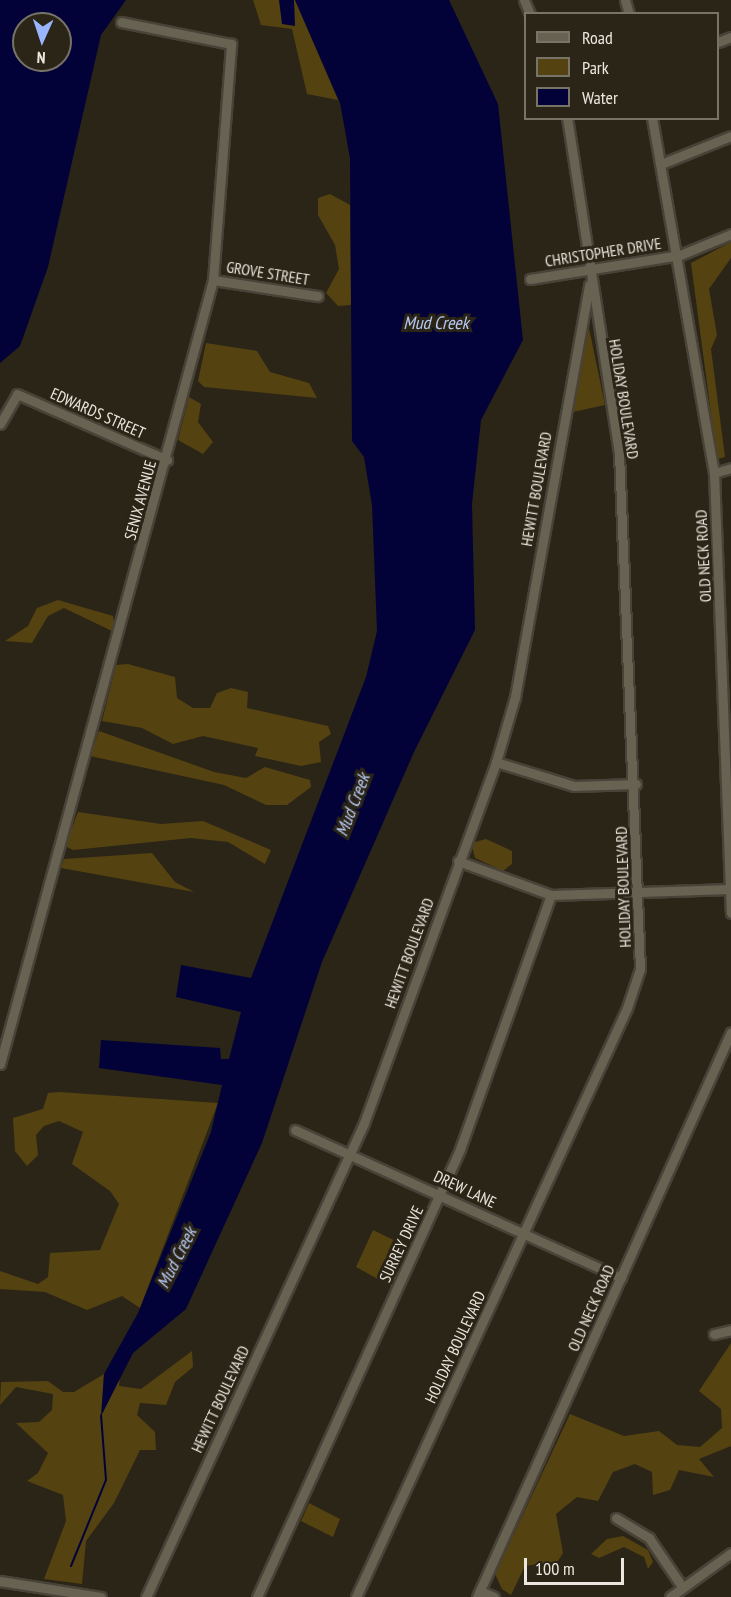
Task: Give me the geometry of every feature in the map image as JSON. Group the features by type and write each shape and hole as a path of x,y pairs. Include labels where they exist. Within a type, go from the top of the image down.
{"street":[{"name":"SENIX AVENUE","path":"0,1064 167,460 213,280 231,44 121,22"},
{"name":"HOLIDAY BOULEVARD","path":"356,1597 637,985 636,784 619,453 590,284 567,120"},
{"name":"OLD NECK ROAD","path":"652,120 680,255 714,473 727,683 731,913"},
{"path":"661,164 731,136"},
{"path":"680,255 731,234"},
{"name":"CHRISTOPHER DRIVE","path":"530,279 680,255"},
{"name":"GROVE STREET","path":"213,280 318,296"},
{"name":"HEWITT BOULEVARD","path":"146,1597 350,1153 496,762 515,697 590,284"},
{"name":"EDWARDS STREET","path":"0,424 17,394 167,460"},
{"path":"714,473 731,468"},
{"path":"496,762 574,786 636,784"},
{"path":"459,861 552,895 730,889"},
{"name":"SURREY DRIVE","path":"257,1597 440,1194 552,895"},
{"name":"OLD NECK ROAD","path":"479,1594 731,1032"},
{"name":"DREW LANE","path":"295,1130 621,1278"},
{"path":"714,1334 731,1330"},
{"path":"616,1518 649,1538 683,1588"},
{"path":"670,1597 731,1553"},
{"path":"0,1581 100,1597"},
{"path":"479,1594 494,1597"}],"green space":[{"path":"253,0 295,0 338,100 307,94 292,29 261,25"},
{"path":"330,194 350,205 351,305 338,306 326,293 339,269 335,245 318,215 318,198"},
{"path":"731,242 731,258 709,289 717,335 711,349 725,457 717,459 691,263"},
{"path":"589,328 605,405 573,412 571,402"},
{"path":"206,343 257,351 270,372 309,383 317,398 204,387 198,381"},
{"path":"189,397 201,404 198,422 213,442 203,454 178,440"},
{"path":"58,600 113,616 116,633 64,608 48,616 32,643 5,641 28,626 37,608"},
{"path":"128,664 175,677 177,698 193,708 210,708 217,693 231,688 248,692 247,708 328,726 331,734 319,742 321,762 301,766 255,756 258,748 203,736 173,744 142,728 102,721 116,665"},
{"path":"99,731 214,772 246,778 265,767 310,780 311,787 287,805 266,805 224,785 90,756"},
{"path":"78,812 161,824 203,821 271,850 265,864 228,842 191,838 73,850 65,846"},
{"path":"486,839 512,851 512,864 503,871 475,858 471,843"},
{"path":"152,853 175,882 194,892 61,868 64,859"},
{"path":"48,1093 218,1103 140,1308 122,1296 87,1310 45,1292 0,1289 0,1271 38,1284 48,1277 50,1253 100,1250 119,1204 110,1191 72,1164 83,1132 59,1121 44,1126 36,1135 38,1155 27,1166 15,1151 13,1118 43,1109"},
{"path":"373,1230 408,1247 392,1287 356,1267"},
{"path":"731,1343 731,1446 699,1459 714,1477 679,1470 670,1490 653,1495 652,1472 635,1464 613,1472 598,1501 577,1497 556,1514 563,1553 558,1561 525,1566 511,1595 502,1589 495,1574 570,1414 624,1436 659,1431 677,1445 700,1447 722,1428 721,1409 699,1391"},
{"path":"192,1351 193,1367 175,1382 166,1405 140,1403 137,1415 155,1432 156,1450 140,1450 114,1503 86,1541 82,1584 44,1579 66,1521 63,1495 27,1481 38,1473 48,1453 16,1423 39,1422 52,1410 53,1394 16,1387 0,1405 1,1382 48,1381 63,1392 74,1392 104,1374 102,1414 120,1377 119,1386 141,1389"},
{"path":"309,1503 340,1519 333,1537 301,1521"},
{"path":"623,1536 648,1550 653,1562 648,1569 644,1557 624,1547 599,1558 591,1554 607,1539"}],"water":[{"path":"0,0 126,0 101,35 48,267 20,346 0,363"},
{"path":"279,0 294,0 295,26 282,24"},
{"name":"Mud Creek","path":"295,0 449,0 498,104 523,340 481,420 472,504 475,630 414,752 322,962 262,1143 186,1309 133,1353 101,1416 104,1374 138,1313 211,1132 222,1085 99,1068 101,1040 220,1048 221,1059 229,1059 241,1012 176,997 181,965 251,978 366,677 377,631 372,505 364,457 352,441 350,158 340,103"}],"waterway":[{"name":"Mud Creek","path":"71,1566 106,1480 101,1415"}]}
